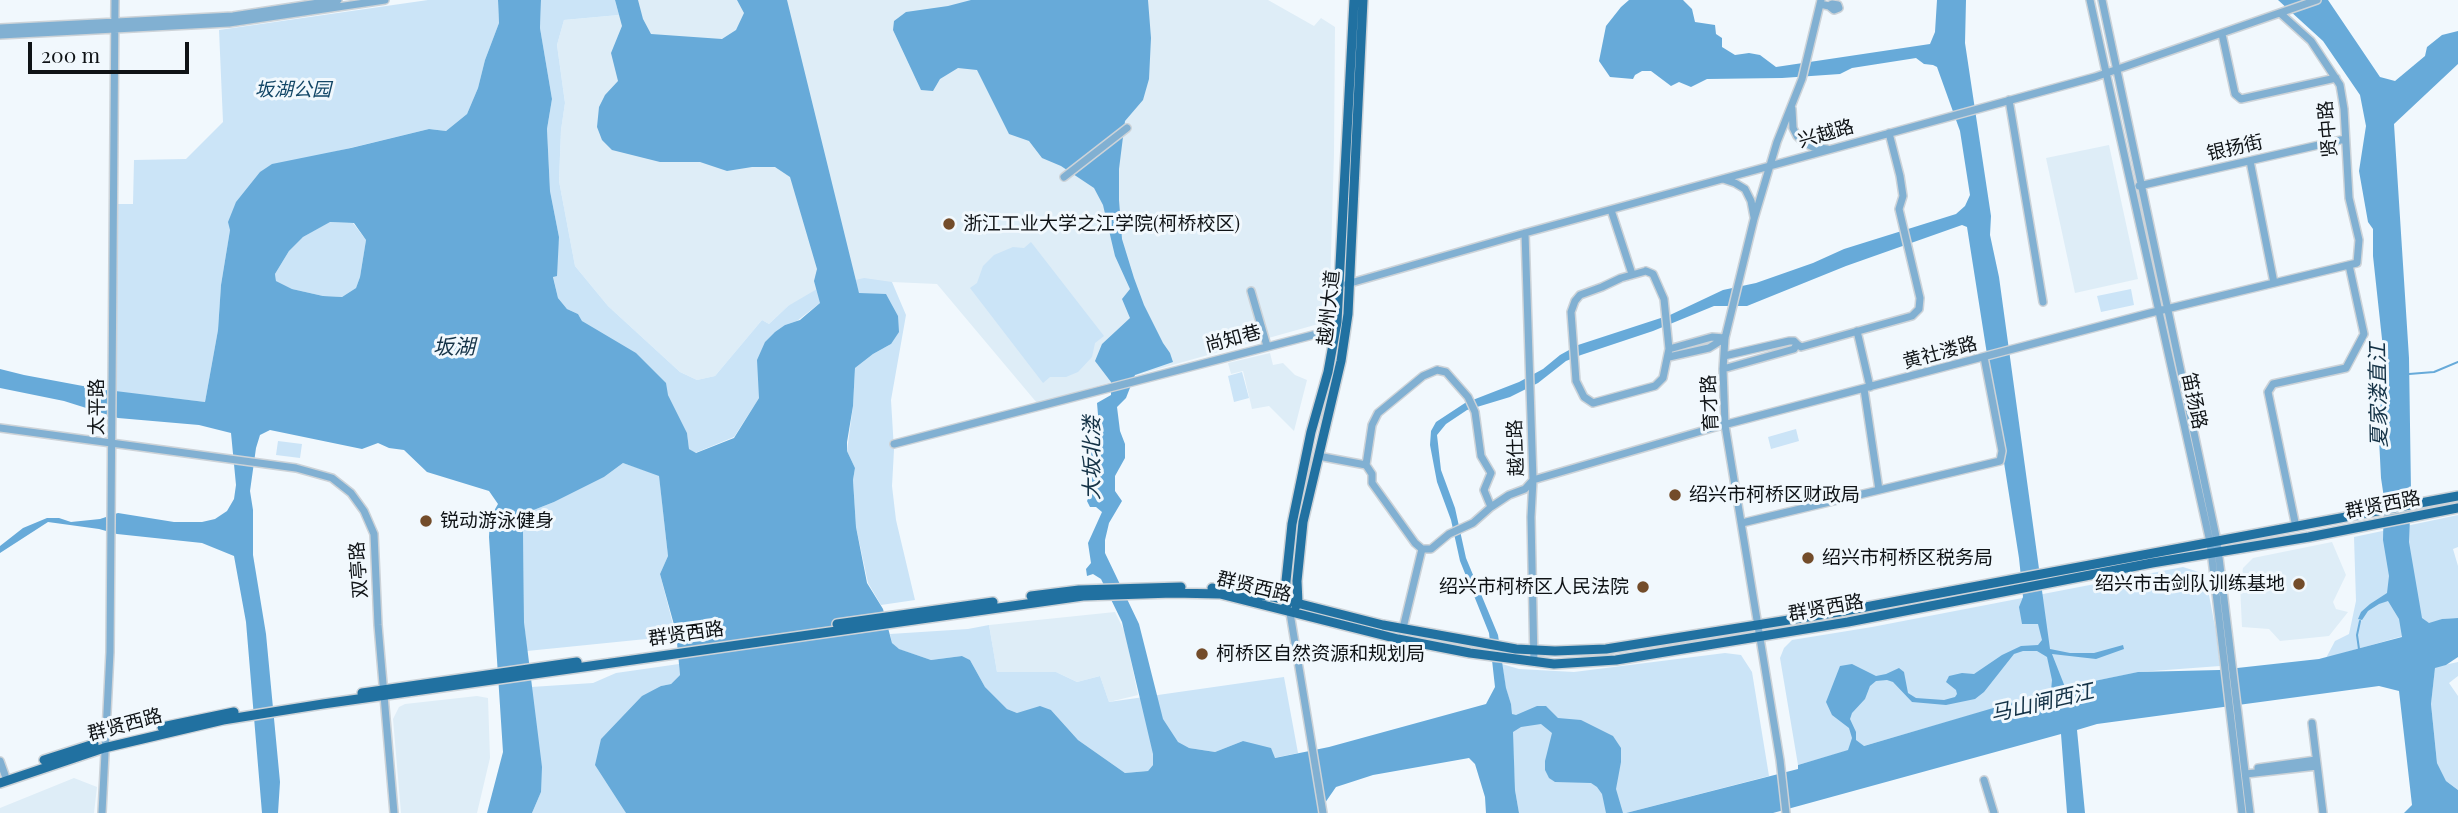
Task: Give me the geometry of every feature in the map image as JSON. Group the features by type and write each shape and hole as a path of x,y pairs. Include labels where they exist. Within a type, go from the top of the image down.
{"main road":[{"name":"越州大道","path":"1284,600 1296,500 1328,372 1345,285 1354,0"},
{"name":"越州大道","path":"1298,603 1297,581 1303,522 1341,361 1363,0"},
{"name":"群贤西路","path":"1124,591 1161,586 1227,589 1488,644 1535,650 1606,649 1758,625 2458,496"},
{"name":"群贤西路","path":"2,778 104,744 195,719 928,615 1079,590 1220,594 1398,639 1490,656 1555,664 1616,660 1848,622 2458,508"},
{"path":"1284,600 1290,613 1298,603"}],"street":[{"name":"太平路","path":"102,813 110,652 115,0"},
{"path":"0,35 233,16 338,0"},
{"path":"0,28 229,23 385,0"},
{"name":"笛扬路","path":"2090,0 2158,311 2213,541"},
{"name":"笛扬路","path":"2102,0 2168,309 2213,541 2236,719 2242,813"},
{"name":"兴越路","path":"1345,285 2106,74 2317,0"},
{"path":"1820,2 1829,6"},
{"name":"育才路","path":"1786,813 1780,760 1725,425 1723,369 1725,338 1754,219 1769,166 1802,79 1820,2"},
{"name":"贤中路","path":"2282,12 2311,41 2340,85 2349,198 2359,240 2353,264 2364,334 2346,368 2273,384 2268,391 2296,527"},
{"path":"2222,34 2235,94 2241,99 2336,78"},
{"path":"2009,100 2043,302"},
{"path":"1792,106 1793,128 1797,136 1813,147 1831,149"},
{"path":"1064,177 1127,128"},
{"path":"1724,356 1789,341 1794,341 1801,347 1912,316 1919,309 1920,298 1899,209 1903,196 1889,133"},
{"name":"银扬街","path":"2132,188 2345,139"},
{"path":"2250,160 2274,283"},
{"path":"1722,179 1745,189 1751,201 1754,219"},
{"path":"1611,210 1632,275"},
{"name":"越仕路","path":"1525,233 1533,480 1531,517 1534,662"},
{"name":"黄社溇路","path":"1422,550 1431,549 1450,534 1473,523 1509,495 1525,489 1533,480 1725,425 2017,348 2353,264"},
{"path":"1646,271 1653,274 1664,299 1669,358 1662,378 1655,386 1592,403 1587,401 1576,381 1571,312 1580,295 1632,275 1646,271"},
{"path":"1251,291 1267,346"},
{"name":"尚知巷","path":"894,444 1336,329"},
{"path":"1857,331 1867,388 1878,490"},
{"path":"1670,349 1712,337 1725,338"},
{"path":"1669,358 1709,348 1725,338"},
{"path":"1723,369 1794,349 1797,344"},
{"path":"1742,523 2000,461 2002,451 1985,357"},
{"path":"1403,628 1422,550 1372,483 1372,474 1366,465 1372,425 1378,413 1423,376 1437,370 1446,372 1468,397 1475,412 1481,456 1491,473 1485,490 1491,507"},
{"name":"双亭路","path":"0,428 315,472 332,478 351,493 365,510 374,534 383,692 394,813"},
{"path":"1318,456 1366,465"},
{"path":"1290,613 1323,813"},
{"name":"笛扬路","path":"2236,719 2246,771 2250,813"},
{"path":"2312,723 2323,813"},
{"path":"0,761 2,778"},
{"path":"2246,771 2317,763"},
{"path":"1984,780 1994,813"}],"shaded area":[{"name":"浙江工业大学之江学院(柯桥校区)","path":"615,0 1268,0 1314,26 1321,18 1335,27 1329,321 1037,403 937,284 892,282 788,306 769,324 762,320 715,376 697,380 680,372 608,306 575,266 559,181 565,103 557,45 564,20 619,15"},
{"path":"2109,145 2138,279 2075,293 2046,158"},
{"path":"1270,353 1273,365 1283,363 1295,375 1307,380 1294,431 1269,406 1252,409 1243,371 1231,374 1228,363"},
{"path":"2332,542 2346,575 2333,602 2336,609 2348,612 2329,636 2280,641 2269,629 2242,627 2240,585 2243,568 2253,558"},
{"path":"1115,612 1125,632 1138,695 1109,702 1100,676 1077,682 1056,672 997,672 989,625"},
{"path":"477,696 488,698 490,758 477,813 401,813 393,719 399,707 405,704"},
{"path":"74,778 97,787 94,813 0,813 0,808"}],"green space":[{"name":"坂湖公园","path":"428,0 498,0 499,23 467,114 446,131 429,129 317,156 230,230 221,285 218,330 205,402 116,392 117,204 133,204 134,160 186,159 223,122 219,30"},
{"path":"541,0 615,0 619,15 564,20 557,45 565,103 559,181 575,266 608,306 680,372 697,380 715,376 762,320 769,324 788,306 817,289 864,278 892,282 906,315 891,400 894,450 892,486 896,520 915,600 881,605 868,583 856,527 853,480 855,468 847,451 855,368 891,344 859,294 857,286 820,303 797,321 785,325 759,398 734,437 695,453 689,449 687,433 668,395 582,321 578,314 567,309 558,298 553,276 559,237 550,191 547,129 552,99 540,28"},
{"path":"329,222 353,223 366,240 356,288 342,297 323,296 292,289 276,281 275,274 289,251 303,237"},
{"path":"1031,242 1104,336 1095,343 1092,357 1078,372 1066,377 1050,377 1043,383 970,288 977,283 983,266 994,255 1013,247 1024,248"},
{"path":"2131,289 2134,305 2101,312 2097,296"},
{"path":"1242,372 1249,398 1234,402 1228,376"},
{"path":"1796,429 1799,441 1771,449 1768,437"},
{"path":"278,441 302,444 300,458 276,455"},
{"path":"623,463 659,475 668,556 660,574 676,636 527,651 523,530 526,513 604,477"},
{"path":"2458,515 2458,547 2453,549 2458,566 2458,618 2442,619 2403,636 2326,658 2335,641 2349,634 2356,601 2354,537"},
{"path":"2183,567 2205,574 2220,666 2139,672 2075,685 1798,765 1780,658 1784,648 1792,640"},
{"path":"989,625 997,672 1056,672 1077,682 1100,676 1109,702 1284,677 1298,753 1274,758 1243,741 1215,752 1189,748 1153,765 1148,771 1125,773 1078,740 1051,710 1017,713 1007,709 985,687 970,660 962,656 931,660 898,649 892,643 890,634"},
{"path":"1725,653 1741,655 1752,672 1769,776 1626,813 1519,813 1515,790 1511,704 1502,664 1519,669 1574,672"},
{"path":"2458,662 2458,676 2449,683 2458,696 2458,790 2446,781 2437,763 2431,704 2435,667"},
{"path":"679,664 680,675 671,684 661,686 601,739 626,813 532,813 541,792 531,687 593,683 616,673"}],"water":[{"name":"坂湖","path":"498,0 541,0 540,28 552,99 547,129 550,191 559,237 557,276 553,277 558,298 567,309 578,314 582,321 636,353 666,383 668,395 687,433 689,449 696,453 734,438 759,398 757,360 765,342 775,332 800,320 820,303 814,281 817,269 790,177 775,167 727,171 700,162 660,162 612,150 602,140 597,127 599,107 605,95 618,81 611,53 622,26 615,0 638,0 643,19 651,34 722,39 736,30 744,13 737,0 787,0 859,293 886,294 898,316 899,332 891,344 855,368 847,442 847,451 855,468 853,480 856,527 867,583 883,609 892,643 899,649 931,660 962,656 970,660 985,687 1007,709 1017,713 1040,706 1051,710 1078,740 1125,773 1148,771 1153,765 1153,754 1122,622 1101,579 1093,574 1087,576 1086,569 1091,563 1088,543 1102,512 1096,507 1090,507 1087,501 1094,485 1081,454 1093,447 1100,438 1097,403 1111,395 1111,382 1095,361 1102,344 1130,318 1122,299 1130,289 1115,256 1103,205 1094,188 1061,166 1042,158 1029,141 1009,134 977,70 958,68 940,79 933,91 921,90 893,30 894,21 906,12 971,0 1148,0 1151,38 1149,79 1143,100 1125,121 1119,169 1119,200 1122,239 1134,278 1144,305 1173,362 1135,375 1126,398 1117,407 1120,431 1125,444 1125,458 1115,476 1115,491 1122,501 1109,523 1105,553 1139,624 1163,719 1178,742 1189,748 1215,752 1243,741 1271,748 1275,758 1329,747 1486,704 1495,687 1489,633 1460,561 1451,520 1437,482 1430,445 1431,431 1436,422 1465,403 1519,382 1543,369 1578,345 1670,315 1723,290 1756,283 1844,249 1956,214 1965,206 1970,195 1960,131 1937,67 1924,64 1916,58 1852,68 1840,74 1707,79 1691,87 1679,82 1671,86 1651,71 1642,71 1633,79 1610,77 1599,61 1606,26 1629,0 1683,0 1692,9 1695,22 1715,25 1716,34 1722,38 1722,47 1735,55 1760,55 1776,67 1930,44 1935,32 1937,0 1966,0 1965,43 2050,649 2070,653 2094,653 2123,645 2124,649 2096,659 2052,654 2065,687 2138,672 2219,670 2319,659 2402,637 2399,619 2388,601 2368,611 2362,620 2358,619 2361,612 2387,593 2389,576 2383,540 2384,498 2378,419 2386,376 2373,256 2373,229 2368,222 2359,171 2366,126 2360,95 2323,41 2278,0 2328,0 2380,77 2395,81 2425,56 2427,47 2442,35 2458,31 2458,64 2394,124 2409,358 2409,542 2422,618 2429,623 2458,618 2458,657 2435,668 2431,704 2437,763 2446,781 2458,790 2458,813 2404,813 2412,805 2399,691 2379,686 2097,724 2077,730 2085,813 2067,813 2061,734 1773,813 1626,813 1798,769 1798,765 1848,750 1852,738 1849,728 1832,715 1826,702 1840,666 1852,664 1876,676 1899,668 1904,672 1908,693 1916,698 1944,700 1957,694 1946,682 1949,676 1974,674 2002,655 2021,646 2038,645 2042,640 2038,624 2022,624 2019,607 2023,597 2019,558 1967,227 1962,225 1846,266 1747,306 1714,306 1653,331 1566,361 1538,383 1510,397 1467,410 1446,424 1437,435 1441,470 1455,508 1466,558 1498,635 1512,714 1546,706 1558,718 1581,720 1613,736 1621,748 1616,789 1623,813 1606,813 1602,794 1591,783 1555,782 1549,778 1545,761 1552,733 1541,724 1521,727 1513,732 1515,790 1519,813 1486,813 1485,797 1475,764 1469,758 1373,775 1336,787 1318,813 626,813 595,765 601,739 642,696 671,684 680,675 676,632 660,574 668,556 659,476 623,463 604,477 526,513 523,530 524,622 542,767 541,792 532,813 487,813 503,752 489,537 490,518 498,504 489,491 427,472 404,450 378,443 362,449 270,430 260,435 250,491 253,510 253,555 266,634 280,782 278,813 262,813 246,622 234,556 202,543 117,534 48,522 0,553 0,546 23,528 47,518 71,522 100,519 118,513 174,522 215,519 227,511 234,499 236,485 231,433 199,425 118,418 64,401 0,388 0,369 99,389 205,402 218,330 221,285 230,230 228,222 236,202 260,172 272,164 429,129 446,131 467,114 499,23","holes":["330,222 354,223 366,240 356,288 342,297 323,296 292,289 276,281 275,274 289,251 303,237","2037,651 2047,657 2052,680 2051,691 1864,746 1856,740 1856,732 1850,719 1852,713 1876,681 1893,682 1912,702 1946,705 1975,699 1984,692 2014,654"]}],"waterway":[{"path":"2409,374 2434,372 2458,362"},
{"path":"2359,649 2357,635 2360,621"}],"place":[{"name":"浙江工业大学之江学院(柯桥校区)","path":"949,224"},
{"name":"绍兴市柯桥区财政局","path":"1675,495"},
{"name":"锐动游泳健身","path":"426,521"},
{"name":"绍兴市柯桥区税务局","path":"1808,558"},
{"name":"绍兴市击剑队训练基地","path":"2299,584"},
{"name":"绍兴市柯桥区人民法院","path":"1643,587"},
{"name":"柯桥区自然资源和规划局","path":"1202,654"}],"water label":[{"name":"夏家溇直江","path":"2379,395"},
{"name":"大坂北溇","path":"1092,458"},
{"name":"马山闸西江","path":"2042,703"}]}
